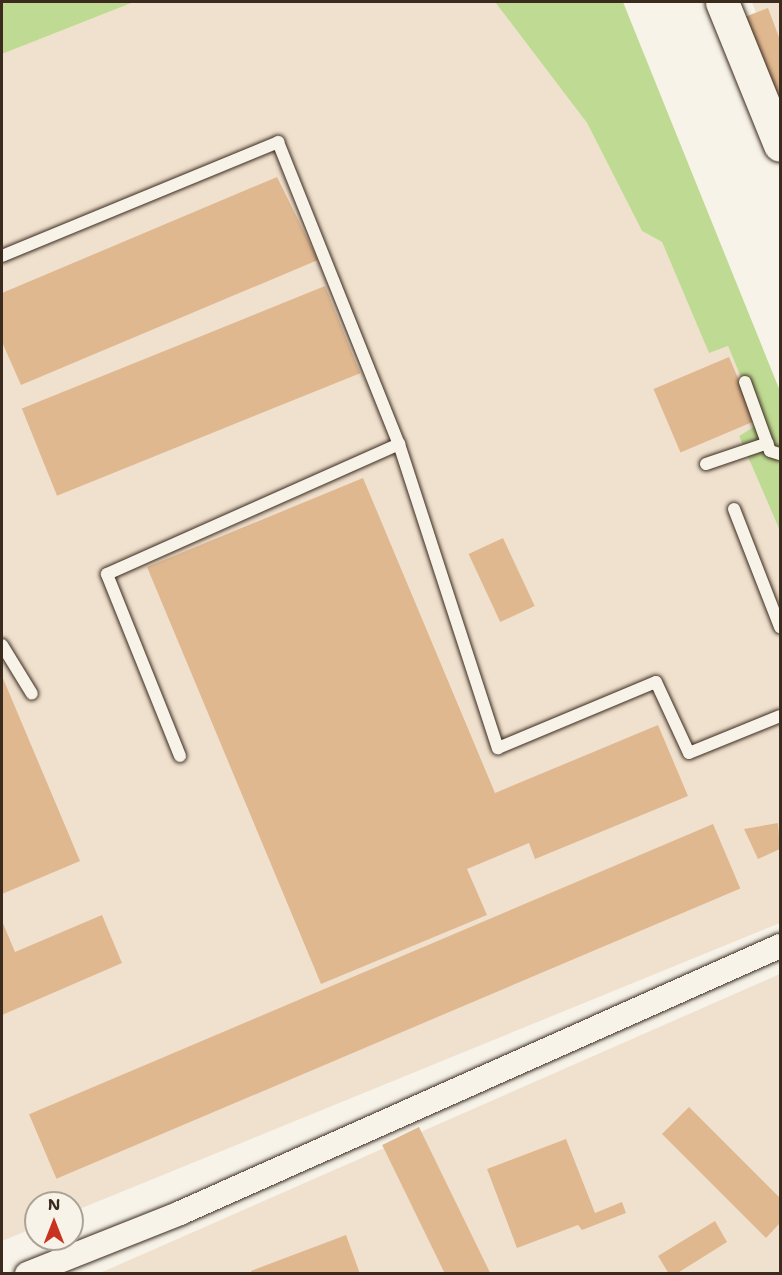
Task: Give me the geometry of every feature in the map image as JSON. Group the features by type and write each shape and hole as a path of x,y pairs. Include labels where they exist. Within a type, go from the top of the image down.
{"street":[{"path":"722,2 780,146"},
{"path":"27,1274 180,1213 780,946"}],"lane":[{"path":"2,256 278,142 399,444 498,748 656,682 689,753 780,716"},
{"path":"745,382 770,451 780,454"},
{"path":"706,464 768,443"},
{"path":"180,756 107,574 399,444"},
{"path":"734,509 780,627"},
{"path":"2,645 32,694"}],"shaded area":[{"path":"134,2 495,2 587,123 642,231 662,242 709,352 728,346 761,423 739,436 780,531 780,923 84,1207 84,1191 24,1191 24,1232 2,1241 2,54"},
{"path":"752,2 780,2 780,75"},
{"path":"780,974 780,1273 100,1273"}],"green space":[{"path":"2,2 134,2 2,54"},
{"path":"495,2 623,2 780,391 780,531 739,436 760,423 728,346 709,353 662,242 642,231 587,123"}],"building":[{"path":"768,8 780,40 780,101 776,103 742,18"},
{"path":"277,177 318,260 21,385 2,342 2,293"},
{"path":"325,286 360,373 57,496 22,408"},
{"path":"729,357 756,421 680,453 654,389"},
{"path":"363,478 495,793 658,725 688,796 535,859 529,843 467,869 487,915 321,984 147,567"},
{"path":"503,538 535,606 500,622 469,554"},
{"path":"2,676 80,861 2,894"},
{"path":"778,823 780,849 758,859 744,829"},
{"path":"713,824 740,888 56,1179 29,1114"},
{"path":"102,915 122,963 2,1015 2,921 15,952"},
{"path":"689,1107 780,1198 780,1223 766,1238 662,1134"},
{"path":"419,1127 491,1274 445,1274 382,1145"},
{"path":"566,1139 595,1213 622,1202 626,1213 582,1230 578,1225 517,1248 487,1169"},
{"path":"715,1221 727,1242 676,1274 669,1274 658,1256"},
{"path":"346,1235 360,1274 252,1274 251,1271"}]}
